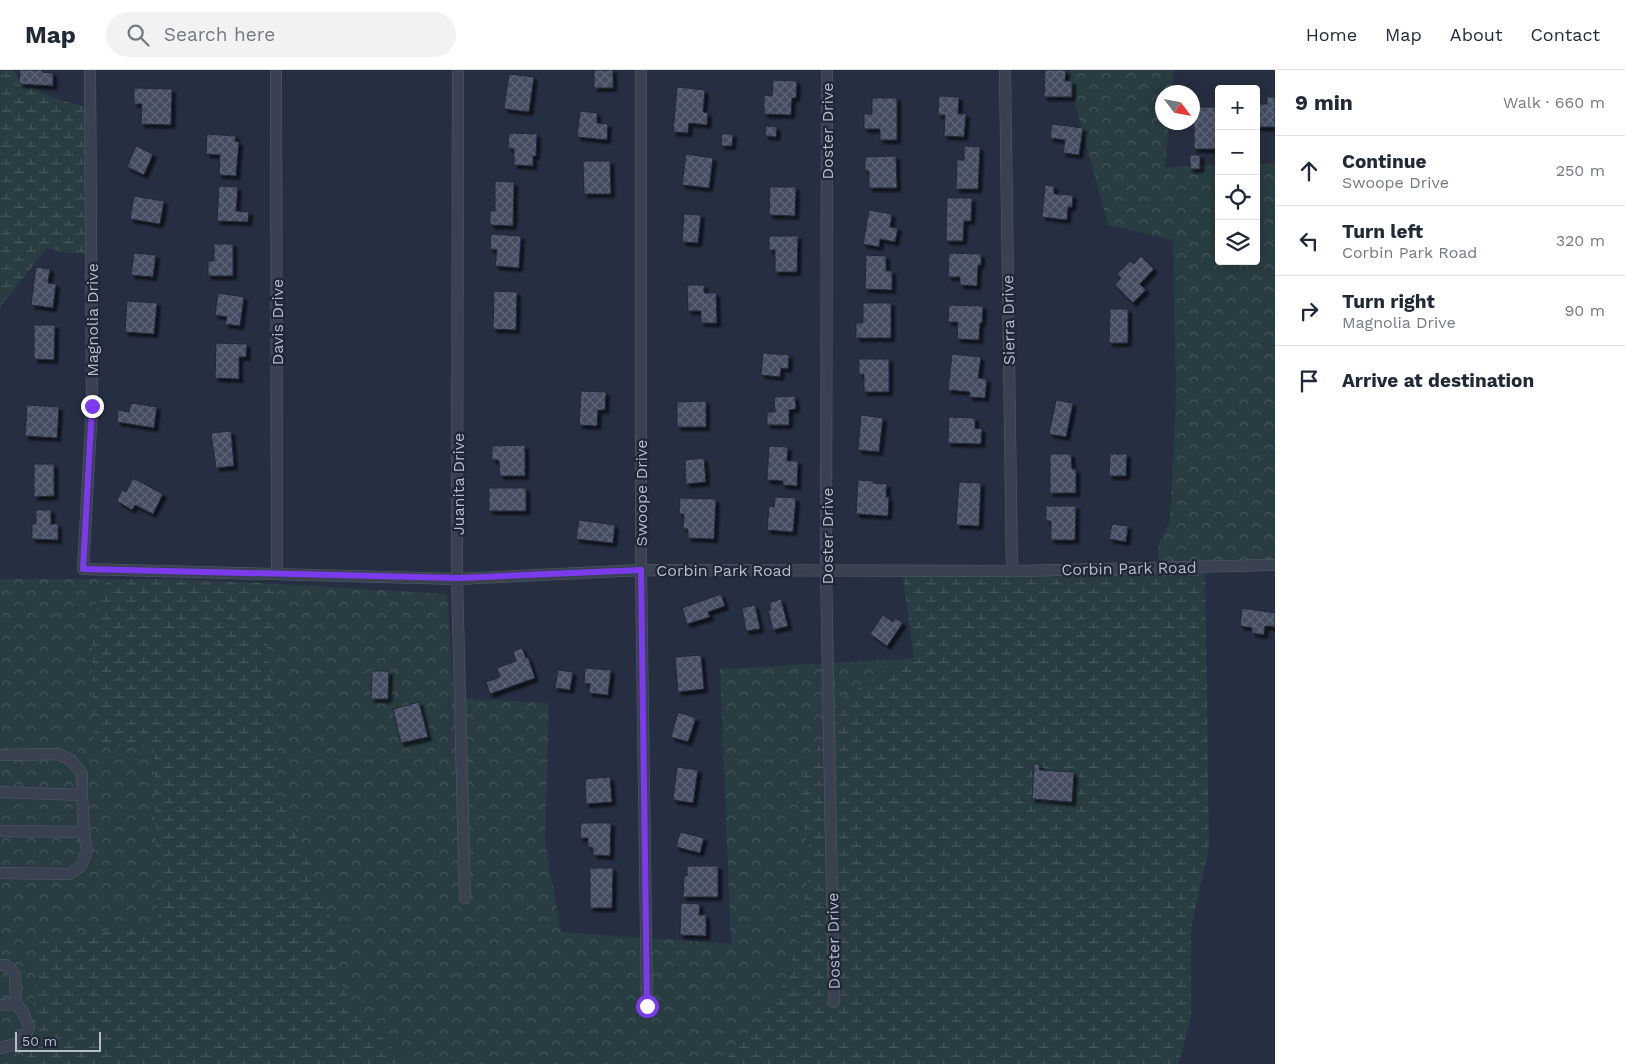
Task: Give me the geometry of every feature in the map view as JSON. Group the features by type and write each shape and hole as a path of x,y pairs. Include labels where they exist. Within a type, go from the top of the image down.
{"street":[{"name":"Magnolia Drive","path":"83,569 92,406 90,70"},
{"name":"Davis Drive","path":"276,70 277,574"},
{"name":"Juanita Drive","path":"458,70 458,578 465,898"},
{"name":"Swoope Drive","path":"641,70 641,570 647,1006"},
{"name":"Doster Drive","path":"827,70 826,571 834,1002"},
{"name":"Sierra Drive","path":"1005,70 1012,571"},
{"name":"Corbin Park Road","path":"83,569 458,578 641,570 1012,571 1275,565"},
{"path":"0,755 58,754 71,760 82,774 84,832 87,850 81,866 70,874 0,873"},
{"path":"0,792 82,795"},
{"path":"0,831 84,832"},
{"path":"0,965 6,965 15,974 16,1004 23,1012 29,1027 25,1038 16,1044 0,1048"},
{"path":"0,1005 16,1004"}],"green space":[{"path":"0,70 13,70 35,89 45,94 66,102 85,106 87,254 63,252 47,248 1,306 0,310"},
{"path":"1069,70 1174,70 1173,85 1155,85 1155,130 1168,130 1165,167 1215,165 1215,265 1260,265 1260,164 1275,163 1275,562 1158,562 1159,544 1170,521 1176,400 1173,240 1108,225 1067,74"},
{"path":"1205,561 1209,847 1191,929 1191,1019 1178,1064 722,1064 746,1037 783,984 793,956 812,859 794,791 845,697 904,659 914,658 902,570"},
{"path":"0,579 110,579 97,595 93,633 92,691 95,746 154,746 158,925 41,938 26,1064 0,1064"},
{"path":"110,579 174,579 278,584 266,654 278,702 278,786 334,927 339,979 356,1013 401,1056 419,1064 26,1064 41,938 158,925 154,747 95,746 92,691 93,633 97,595"},
{"path":"278,584 447,594 454,698 549,703 545,842 561,932 731,944 720,669 904,659 845,698 794,791 812,859 793,956 783,984 746,1037 722,1064 419,1064 401,1056 356,1013 339,979 334,927 278,786 278,702 266,654"}],"building":[{"path":"20,70 42,70 42,72 53,73 53,86 19,84"},
{"path":"594,70 613,70 613,88 594,88"},
{"path":"1045,70 1066,70 1065,81 1072,81 1072,97 1044,97"},
{"path":"509,74 534,77 529,112 504,109"},
{"path":"773,80 797,81 796,98 792,98 791,115 764,114 764,95 772,96"},
{"path":"677,87 705,90 703,112 708,113 707,125 689,123 688,133 673,132"},
{"path":"134,88 172,89 171,125 141,124 142,104 134,104"},
{"path":"939,96 959,97 958,114 966,114 964,137 944,136 945,115 938,115"},
{"path":"1267,97 1275,97 1275,127 1260,127 1260,104 1267,104"},
{"path":"872,98 897,98 897,140 880,140 880,129 864,129 864,114 872,114"},
{"path":"1200,107 1215,107 1215,149 1194,149 1194,130 1200,130"},
{"path":"580,111 597,113 597,123 608,124 607,140 577,137"},
{"path":"1052,124 1083,128 1079,155 1063,153 1065,140 1050,138"},
{"path":"766,126 777,127 776,137 765,136"},
{"path":"509,133 537,134 536,156 533,156 533,166 514,165 514,149 508,148"},
{"path":"207,134 236,136 235,141 239,142 236,176 219,175 220,155 206,154"},
{"path":"722,134 733,134 732,146 721,146"},
{"path":"136,146 153,154 144,175 127,167"},
{"path":"964,146 980,147 978,189 956,189 957,160 964,160"},
{"path":"686,154 713,158 709,188 682,185"},
{"path":"1190,155 1200,155 1200,169 1190,169"},
{"path":"896,156 897,188 869,188 869,171 865,171 865,157"},
{"path":"583,161 610,161 611,194 584,194"},
{"path":"495,181 514,182 513,226 490,225 490,211 495,211"},
{"path":"1045,185 1054,186 1054,194 1073,195 1072,207 1068,207 1067,220 1042,217"},
{"path":"219,186 238,187 236,211 249,212 248,222 217,221"},
{"path":"770,187 796,187 795,216 769,215"},
{"path":"134,196 164,201 160,224 130,219"},
{"path":"947,198 972,198 971,221 964,221 963,241 946,241"},
{"path":"869,210 892,214 890,227 898,228 895,242 880,239 879,247 863,244"},
{"path":"684,214 701,215 698,243 682,242"},
{"path":"491,234 521,236 519,268 495,266 497,250 490,249"},
{"path":"769,236 798,236 797,272 775,272 775,250 769,250"},
{"path":"214,244 233,244 233,276 208,276 208,261 214,261"},
{"path":"134,253 156,255 153,277 131,275"},
{"path":"949,253 981,254 981,265 978,265 977,286 960,285 960,277 948,277"},
{"path":"866,255 886,256 886,271 892,271 892,290 865,289"},
{"path":"1141,256 1154,269 1140,284 1146,290 1133,303 1115,285 1121,278 1117,274 1130,261 1134,264"},
{"path":"36,267 50,269 48,283 56,284 53,308 31,305"},
{"path":"687,285 704,285 704,293 716,293 717,323 701,323 701,311 688,311"},
{"path":"494,291 517,292 516,330 493,329"},
{"path":"218,293 244,297 240,326 225,324 227,317 215,315"},
{"path":"127,301 157,303 154,334 125,332"},
{"path":"863,303 891,303 891,338 856,338 856,323 863,323"},
{"path":"949,305 983,306 979,340 957,339 958,322 948,322"},
{"path":"1110,309 1128,309 1128,343 1109,343"},
{"path":"34,325 55,325 54,360 34,359"},
{"path":"216,343 247,344 246,357 239,357 239,379 215,378"},
{"path":"763,353 789,355 788,369 781,368 780,377 761,375"},
{"path":"952,354 981,357 978,378 987,379 985,398 969,397 970,392 948,390"},
{"path":"859,359 889,359 889,392 864,392 864,374 859,375"},
{"path":"581,391 606,392 605,410 598,410 597,426 579,425"},
{"path":"795,396 796,409 789,410 789,425 767,425 767,412 775,412 774,397"},
{"path":"1056,400 1073,403 1066,437 1049,434"},
{"path":"706,401 706,427 677,427 677,402"},
{"path":"131,403 157,407 154,428 117,422 118,410 129,412"},
{"path":"27,405 59,407 57,438 25,436"},
{"path":"861,415 883,418 879,452 858,450"},
{"path":"949,417 975,418 975,428 982,429 981,444 948,443"},
{"path":"231,431 234,466 216,468 211,433"},
{"path":"525,445 525,476 500,476 499,460 492,460 492,446"},
{"path":"769,446 788,447 787,461 798,461 797,486 783,485 783,481 767,480"},
{"path":"1050,454 1071,454 1072,469 1076,469 1076,493 1050,493"},
{"path":"1110,454 1127,454 1126,476 1109,476"},
{"path":"704,458 706,482 686,484 685,460"},
{"path":"34,464 54,464 54,496 34,497"},
{"path":"133,478 163,494 153,514 135,505 132,510 117,501 122,490 126,492"},
{"path":"858,480 887,484 886,497 889,497 888,516 856,514"},
{"path":"959,482 981,483 979,526 956,525"},
{"path":"489,488 526,488 526,511 489,511"},
{"path":"775,497 796,498 793,532 767,530 769,506 774,507"},
{"path":"680,498 716,499 714,539 688,538 688,529 683,529 684,514 679,514"},
{"path":"1046,506 1076,506 1075,540 1051,540 1051,521 1046,521"},
{"path":"36,510 51,510 51,524 58,524 58,540 32,539 32,524 36,524"},
{"path":"579,520 615,525 613,543 576,539"},
{"path":"1112,524 1128,526 1126,542 1109,539"},
{"path":"721,594 725,606 708,612 710,617 687,624 682,608"},
{"path":"781,599 788,626 773,630 768,610 771,610 769,603"},
{"path":"755,605 760,629 746,631 742,608"},
{"path":"1242,608 1275,613 1275,627 1265,626 1264,635 1252,633 1252,628 1240,626"},
{"path":"883,615 893,622 895,618 903,623 887,646 870,634"},
{"path":"522,648 526,658 528,657 535,678 490,694 486,682 500,677 497,668 516,661 513,651"},
{"path":"701,655 704,689 678,692 675,657"},
{"path":"585,668 611,670 608,695 589,693 590,684 584,683"},
{"path":"558,670 573,672 570,690 555,688"},
{"path":"372,671 389,671 388,699 371,699"},
{"path":"419,702 428,737 401,743 393,709"},
{"path":"678,712 696,718 688,742 671,737"},
{"path":"1034,764 1040,764 1039,770 1074,772 1072,802 1032,799"},
{"path":"677,767 698,770 693,803 673,800"},
{"path":"610,777 612,802 586,804 585,779"},
{"path":"581,823 611,823 610,856 593,855 593,848 588,847 588,838 580,838"},
{"path":"680,832 704,838 700,853 676,847"},
{"path":"687,866 718,866 718,897 683,897 684,876 687,876"},
{"path":"590,868 613,868 612,908 590,908"},
{"path":"681,903 700,904 699,915 706,915 706,936 680,935"}],"route":[{"path":"92,406 83,569 458,578 641,570 647,1006"}]}
